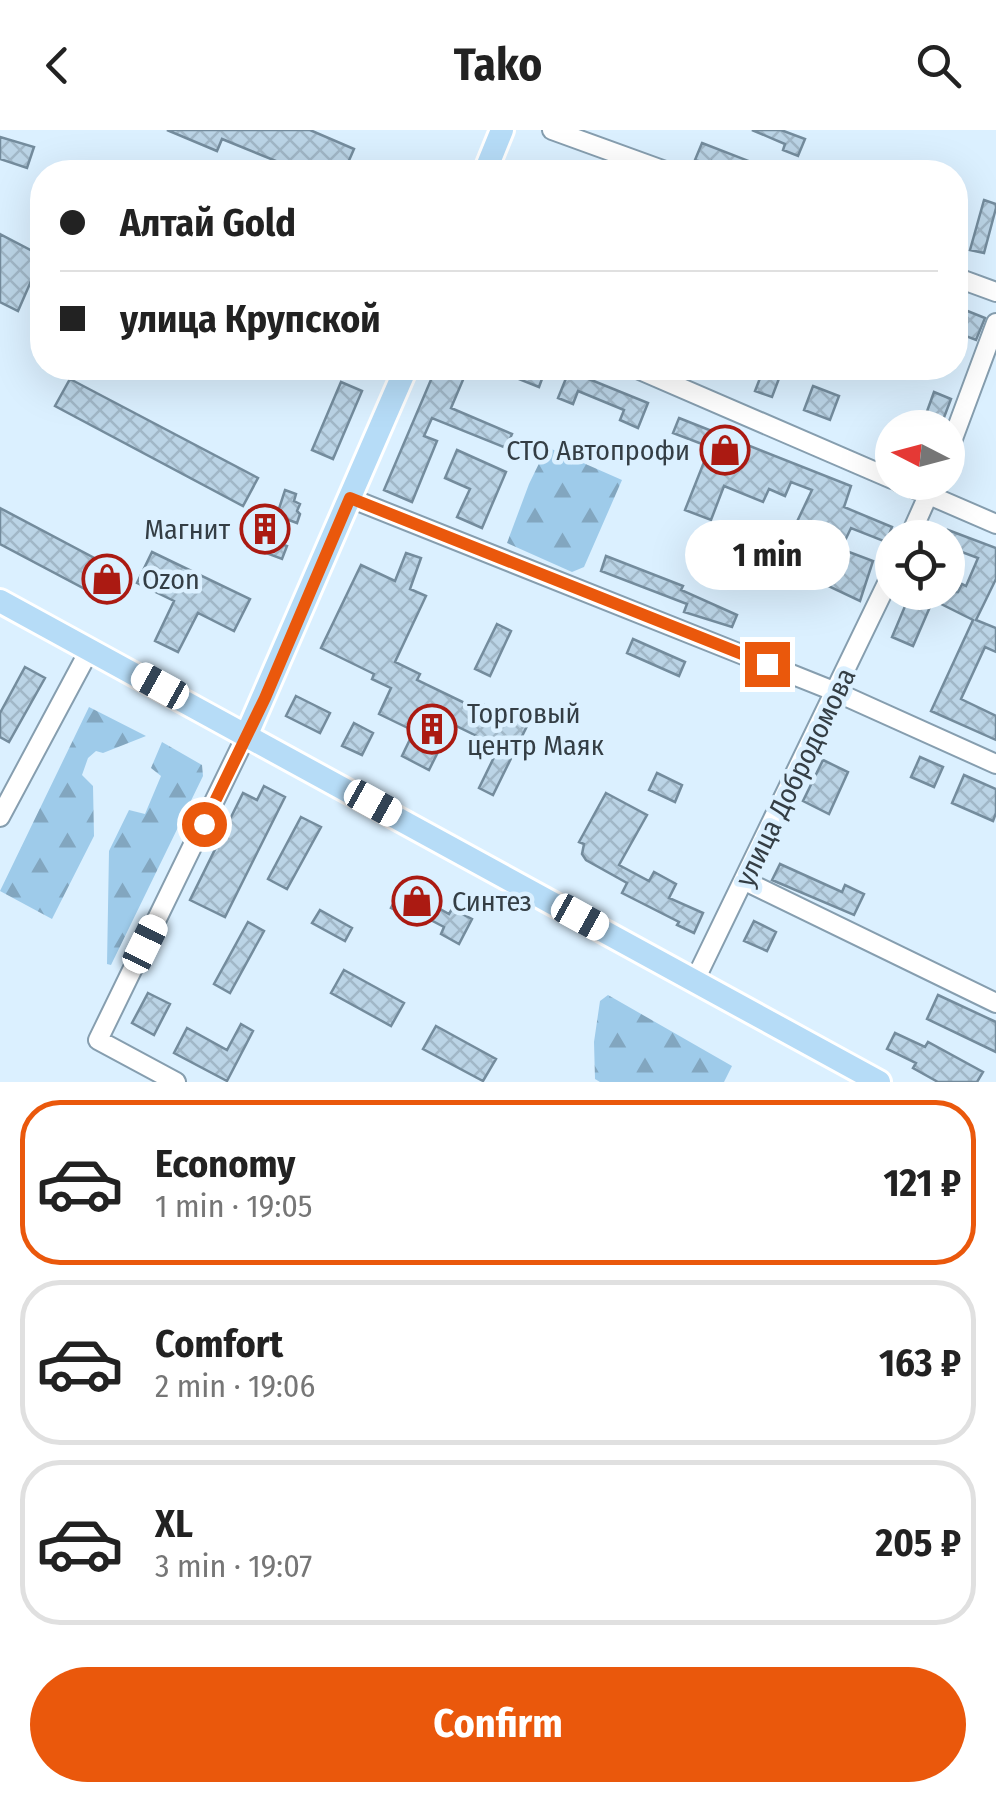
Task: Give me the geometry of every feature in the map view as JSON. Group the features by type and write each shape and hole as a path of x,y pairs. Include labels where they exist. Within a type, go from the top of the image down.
{"main road":[{"path":"490,160 502,130"},
{"path":"247,734 401,380"},
{"path":"0,601 880,1082"}],"street":[{"path":"552,130 635,160"},
{"path":"968,282 996,292"},
{"path":"964,410 996,322"},
{"path":"663,380 875,473"},
{"path":"350,498 836,692 996,764"},
{"path":"952,500 996,524"},
{"name":"улица Добродомова","path":"695,980 875,609"},
{"path":"0,817 90,648"},
{"path":"176,1082 98,1040 247,734"},
{"path":"746,881 996,1003"}],"green space":[{"path":"547,447 622,480 584,567 572,572 507,543"},
{"path":"89,707 146,736 103,753 96,751 88,758 82,775 93,786 94,836 52,919 0,891"},
{"path":"162,742 202,765 203,776 111,965 107,964 109,851 129,810 145,814 161,776 151,768"},
{"path":"608,995 732,1066 724,1082 595,1079 594,1042 600,1001"}],"building":[{"path":"167,130 310,130 354,149 349,160 274,160 222,139 217,151"},
{"path":"752,130 781,130 805,139 798,156 783,150 785,144"},
{"path":"0,137 34,147 27,168 0,159"},
{"path":"702,143 746,160 695,160"},
{"path":"984,200 996,204 996,208 984,253 970,250"},
{"path":"0,234 30,250 30,284 18,311 0,302"},
{"path":"968,311 985,318 976,340 968,337"},
{"path":"72,380 258,478 243,506 55,406"},
{"path":"431,380 463,380 451,408 512,434 506,448 432,418 424,436 437,441 412,502 384,490"},
{"path":"521,380 542,380 539,387"},
{"path":"565,380 591,380 648,403 638,428 620,420 624,410 578,391 573,404 558,398"},
{"path":"759,380 778,380 772,397 755,391"},
{"path":"341,382 362,391 333,459 312,450"},
{"path":"813,386 839,396 830,420 804,410"},
{"path":"934,392 951,399 947,410 928,410"},
{"path":"679,418 851,486 844,507 875,520 875,538 851,528 841,549 873,561 860,601 788,567 796,550 786,545 812,490 791,482 785,496 769,489 763,502 724,486 711,520 685,510 710,447 673,433"},
{"path":"457,450 506,472 482,528 457,517 470,489 445,478"},
{"name":"Магнит","path":"285,490 296,494 294,501 300,504 300,514 297,523 281,517 272,541 287,546 282,559 248,546 262,510 277,515"},
{"path":"0,508 117,570 102,598 0,544"},
{"path":"965,536 996,548 996,579 976,620 996,628 996,652 985,647 961,699 996,716 996,740 931,711 973,620 953,610 965,610 965,586 978,558 965,553"},
{"path":"152,552 250,599 234,631 198,613 178,652 155,641 174,601 137,583"},
{"path":"406,553 421,558 410,589 426,596 395,662 420,674 417,680 475,708 478,702 527,726 493,795 479,788 499,747 452,724 429,770 402,756 414,731 379,714 391,688 372,679 374,674 321,648 361,565 395,581"},
{"path":"606,556 683,586 681,590 737,615 732,627 684,612 687,604 601,571"},
{"path":"903,610 929,610 913,646 892,637"},
{"path":"497,624 511,631 490,676 475,669"},
{"path":"633,639 685,662 679,676 627,653"},
{"path":"25,667 45,678 9,742 0,737 0,713"},
{"path":"296,696 330,713 320,733 286,716"},
{"path":"354,723 373,733 362,755 342,746"},
{"path":"920,757 943,767 934,787 911,777"},
{"path":"823,760 848,772 829,814 803,801"},
{"path":"657,773 682,785 675,802 649,790"},
{"path":"964,775 996,789 993,821 952,803"},
{"path":"264,786 285,797 225,917 190,900 243,793 257,800"},
{"path":"606,793 647,815 619,865 649,881 654,872 676,884 669,898 703,913 694,933 622,893 627,883 582,854 584,844 579,842"},
{"path":"301,817 321,827 287,889 268,879"},
{"path":"780,864 842,892 845,885 864,894 854,915 772,880"},
{"path":"405,881 429,894 426,901 449,914 452,909 472,919 459,944 441,934 444,927 421,915 417,921 391,908"},
{"path":"320,910 352,928 345,941 312,923"},
{"path":"754,921 776,932 767,951 744,941"},
{"path":"248,922 264,931 230,993 214,984"},
{"path":"344,970 404,1003 391,1026 331,993"},
{"path":"148,993 170,1004 154,1035 132,1023"},
{"path":"938,995 996,1022 996,1052 927,1019"},
{"path":"241,1024 253,1031 227,1081 174,1053 187,1028 227,1050"},
{"path":"436,1026 496,1059 483,1081 423,1049"},
{"path":"895,1033 925,1047 928,1042 983,1072 977,1082 938,1082 913,1068 916,1063 887,1049"}],"place":[{"name":"СТО Автопрофи","path":"725,450"},
{"name":"Магнит","path":"265,529"},
{"name":"Ozon","path":"107,579"},
{"name":"Торговый центр Маяк","path":"432,729"},
{"name":"Синтез","path":"417,901"}],"route":[{"path":"204,824 265,698 350,498 767,664"}]}
